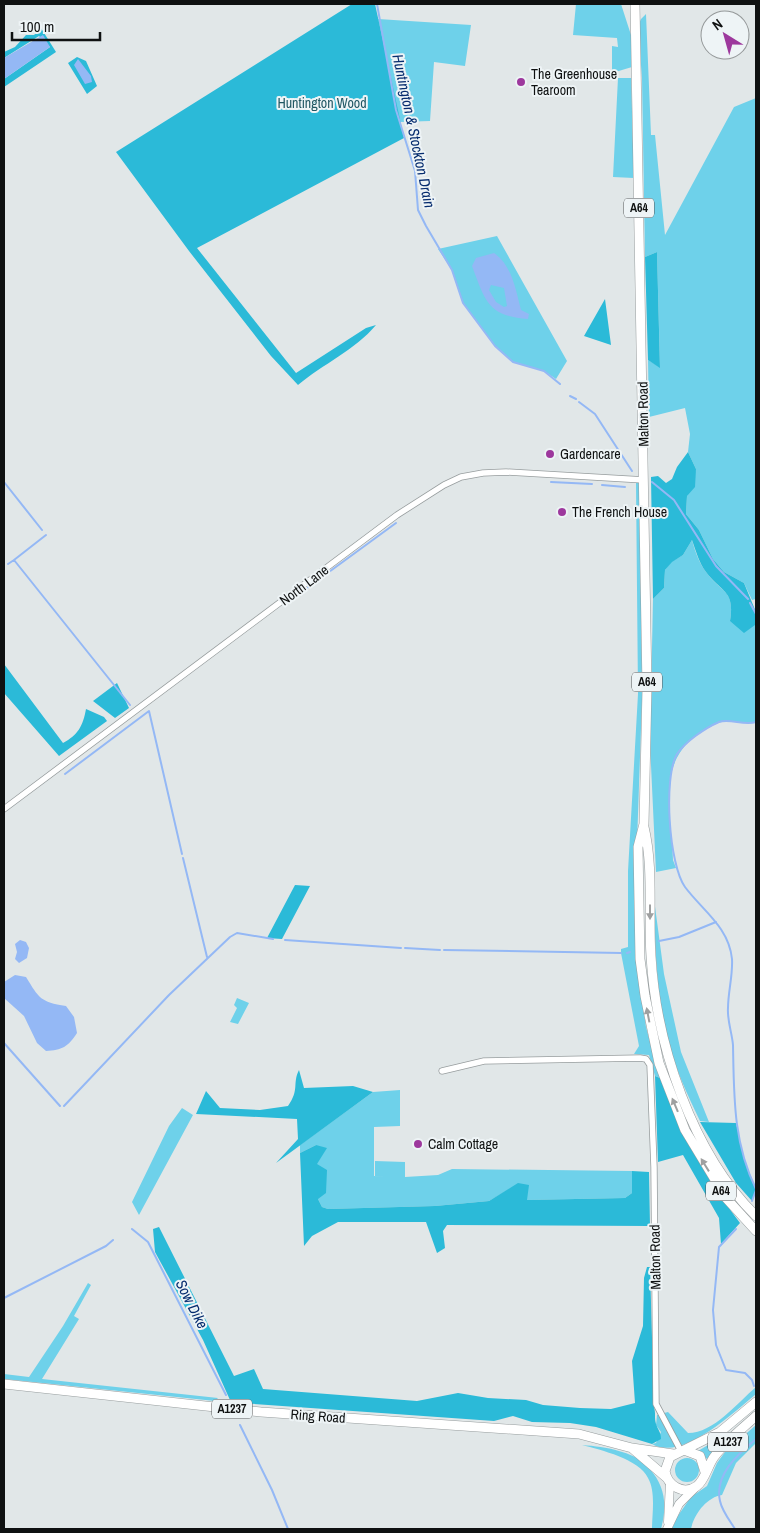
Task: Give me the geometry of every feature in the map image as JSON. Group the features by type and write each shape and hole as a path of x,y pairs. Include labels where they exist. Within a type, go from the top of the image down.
{"highway":[{"name":"Malton Road","path":"635,4 647,688 644,824 638,847 640,959 645,996 659,1063 685,1130 701,1160 726,1198 756,1231"},
{"name":"Malton Road","path":"644,824 649,847 651,956 654,993 669,1059 681,1095 703,1140 734,1191 756,1216"},
{"name":"Ring Road","path":"4,1384 261,1412 578,1434 632,1448 679,1452"},
{"name":"A1237","path":"679,1452 720,1432 756,1402"},
{"name":"A1237","path":"705,1472 722,1447 756,1416"},
{"name":"Ring Road","path":"632,1448 668,1480"},
{"path":"679,1452 693,1452 700,1456 705,1472 702,1480 696,1486 687,1490 679,1489 668,1480 665,1467 679,1452"}],"main road":[{"path":"667,1527 668,1480"},
{"path":"667,1527 679,1504 696,1486"}],"street":[{"name":"North Lane","path":"4,809 395,517 444,485 461,477 494,472 644,480"},
{"name":"Malton Road","path":"442,1071 484,1061 646,1059 651,1074 656,1404 679,1452"}],"shaded area":[{"path":"576,4 621,4 631,35 632,67 612,73 612,46 618,47 617,38 573,35"},
{"path":"646,14 651,135 655,135 665,235 734,107 756,98 756,599 752,600 744,583 724,572 713,559 699,530 686,514 687,496 696,469 688,452 690,434 685,408 649,417 648,360 660,367 657,252 645,257 642,78 638,26"},
{"path":"378,19 471,25 465,66 434,62 430,121 400,122"},
{"path":"43,35 50,47 4,79 4,58"},
{"path":"78,59 91,76 92,82 85,84 74,65"},
{"path":"618,78 631,78 634,178 613,177"},
{"path":"497,236 567,361 556,379 544,371 513,362 495,346 463,303 452,270 438,249"},
{"path":"494,253 500,258 509,271 521,310 529,314 528,319 504,314 490,304 480,288 472,266 476,258","holes":["491,285 504,288 507,306 504,307 496,302 489,290"]},
{"path":"636,483 641,483 642,700 636,871 636,957 646,1027 660,1078 655,1076 649,1055 634,1054 639,1046 621,953 621,949 628,947 628,871 638,694"},
{"path":"692,540 704,568 729,597 731,603 730,621 755,625 756,622 756,722 727,721 718,723 697,735 683,749 674,764 670,781 670,819 673,860 676,868 656,872 650,744 653,599 664,588 665,570 671,562 683,555"},
{"path":"654,899 664,974 681,1052 709,1122 700,1121 677,1069 667,1036 658,985"},
{"path":"20,940 26,942 29,948 27,958 19,963 15,959 17,952 15,944"},
{"path":"15,975 26,977 45,1001 66,1006 74,1017 77,1033 71,1042 60,1049 46,1051 37,1043 24,1016 4,998 4,982"},
{"path":"237,998 249,1003 238,1024 230,1022 237,1008 234,1005"},
{"path":"400,1090 400,1126 374,1127 374,1176 392,1177 375,1176 375,1161 405,1162 405,1177 438,1175 452,1169 632,1171 632,1193 625,1198 527,1200 518,1184 489,1201 435,1206 328,1209 322,1207 318,1199 316,1145 300,1153 300,1145 373,1092"},
{"path":"182,1108 193,1115 139,1215 132,1202 169,1126"},
{"path":"88,1283 91,1285 74,1316 79,1319 42,1379 218,1398 215,1401 4,1379 4,1374 29,1377 63,1326"},
{"path":"756,1387 756,1394 721,1422 692,1441 664,1448 652,1444 656,1443 661,1432 656,1425 657,1415 668,1412 688,1433 698,1432 716,1423"},
{"path":"756,1425 756,1443 736,1463 722,1495 711,1499 702,1507 691,1529 672,1529 677,1517 691,1497 707,1486 717,1463 725,1452"},
{"path":"730,1432 707,1459 698,1451"},
{"path":"582,1445 618,1451 635,1457 651,1466 649,1468 659,1482 664,1497 661,1529 652,1529 652,1490 648,1478 643,1471 619,1456"},
{"path":"687,1458 695,1462 699,1470 695,1478 687,1482 679,1478 675,1470 679,1462"}],"green space":[{"name":"Huntington Wood","path":"352,4 375,4 404,138 197,248 296,373 366,328 376,325 349,349 298,385 271,356 189,251 116,152"},
{"path":"41,28 56,52 4,87 4,79 50,47 39,36 4,58 4,52 15,47 26,35 34,35"},
{"path":"77,57 86,61 97,86 87,94 68,63"},
{"path":"657,252 660,368 648,360 645,257"},
{"path":"605,299 611,345 584,336"},
{"path":"688,452 696,469 695,487 687,496 686,514 699,530 713,559 724,572 744,583 756,612 755,625 744,633 730,621 731,603 729,597 704,568 692,540 683,555 672,562 665,570 664,588 653,599 651,477 658,476 666,483 672,479 677,467"},
{"path":"4,664 63,743 79,729 86,709 104,717 107,721 59,756 4,693"},
{"path":"117,683 129,708 115,718 93,701"},
{"path":"295,885 310,886 282,939 267,938"},
{"path":"299,1070 304,1088 353,1086 373,1092 276,1163 298,1139 297,1119 196,1114 206,1091 220,1108 260,1110 288,1106 294,1095"},
{"path":"655,1076 660,1078 694,1154 740,1223 721,1244 719,1218 683,1155 658,1162"},
{"path":"700,1122 736,1123 744,1159 756,1189 752,1201 736,1183"},
{"path":"316,1145 327,1148 317,1164 327,1170 326,1193 318,1199 322,1207 328,1209 435,1206 489,1201 518,1183 529,1185 527,1200 625,1198 632,1193 632,1171 649,1172 650,1226 447,1225 443,1231 445,1248 437,1253 426,1222 338,1222 312,1236 304,1246 300,1153"},
{"path":"159,1227 234,1376 254,1369 263,1389 417,1401 458,1393 488,1398 526,1400 543,1405 580,1408 611,1409 635,1403 632,1361 643,1326 644,1278 647,1267 650,1267 654,1407 655,1422 661,1439 652,1444 596,1427 570,1423 532,1422 513,1416 494,1421 241,1403 230,1400 203,1340 155,1252 153,1229"}],"waterway":[{"name":"Huntington & Stockton Drain","path":"377,4 396,110 415,171 418,210 452,270 463,303 495,346 513,362 544,371 560,384"},
{"name":"Huntington & Stockton Drain","path":"570,396 576,399"},
{"name":"Huntington & Stockton Drain","path":"579,402 595,414 632,471"},
{"path":"4,482 42,530"},
{"path":"551,482 592,484"},
{"name":"Huntington & Stockton Drain","path":"652,482 674,500 716,566 748,599"},
{"path":"602,485 625,487"},
{"path":"292,599 396,523"},
{"path":"46,535 14,560 130,705"},
{"path":"8,564 14,560"},
{"name":"Huntington & Stockton Drain","path":"750,603 756,614"},
{"path":"65,774 149,711 182,854"},
{"name":"Huntington & Stockton Drain","path":"756,722 719,722 690,740 677,754 670,782 669,801 672,842 679,876 685,887 720,928 730,948 732,965 728,1013 733,1045 736,1118 748,1172 756,1189"},
{"path":"183,858 207,957"},
{"path":"659,941 679,937 716,922"},
{"path":"64,1106 169,995 230,937 237,933 273,939"},
{"path":"285,940 401,948"},
{"path":"405,948 440,950"},
{"path":"444,950 621,953"},
{"path":"4,1043 60,1106"},
{"name":"Huntington & Stockton Drain","path":"752,1201 756,1190"},
{"name":"Sow Dike","path":"132,1229 148,1242 226,1395"},
{"name":"Huntington & Stockton Drain","path":"736,1229 719,1247 713,1310 716,1345 726,1370 745,1373 752,1380 754,1386"},
{"name":"Sow Dike","path":"4,1298 106,1246 113,1240"},
{"name":"Sow Dike","path":"240,1425 272,1490 288,1529"},
{"name":"Huntington & Stockton Drain","path":"735,1529 721,1505 719,1491 721,1482 735,1458 756,1439"}],"place":[{"name":"The Greenhouse Tearoom","path":"521,82"},
{"name":"Gardencare","path":"550,454"},
{"name":"The French House","path":"562,512"},
{"name":"Calm Cottage","path":"418,1144"}]}
